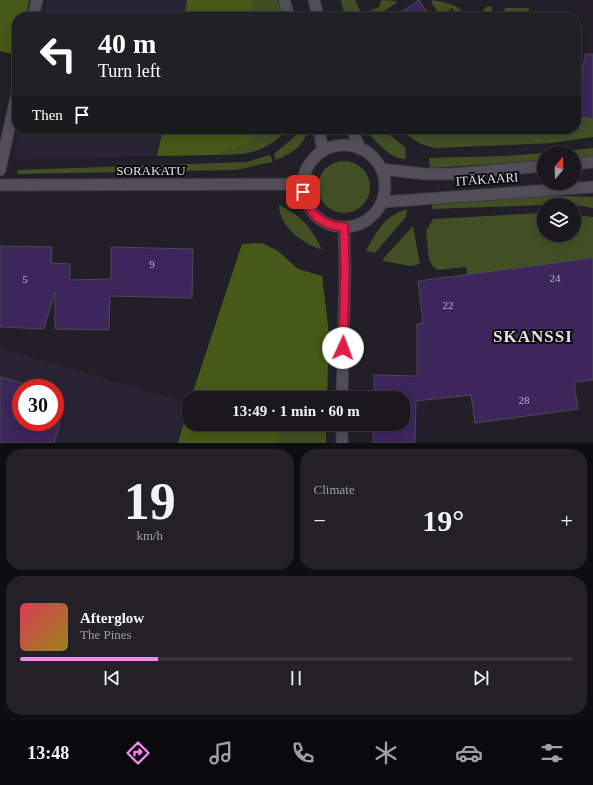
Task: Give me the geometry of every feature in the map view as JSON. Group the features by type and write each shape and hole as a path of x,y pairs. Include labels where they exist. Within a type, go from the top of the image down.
{"street":[{"path":"34,12 37,0"},
{"path":"284,0 288,12"},
{"path":"314,0 317,12"},
{"path":"0,170 12,116"},
{"path":"319,134 323,151"},
{"path":"354,134 360,149"},
{"path":"341,146 360,149 372,157 381,169 385,185 382,202 378,210 364,222 344,227 329,225 315,215 305,201 303,184 309,164 323,151 341,146"},
{"path":"581,163 593,162"},
{"name":"ITÄKAARI","path":"381,169 425,174 451,174 537,167"},
{"name":"SORAKATU","path":"0,185 303,184"},
{"name":"ITÄKAARI","path":"382,202 593,186"},
{"path":"342,391 345,271 344,227"},
{"path":"342,431 342,443"}],"shaded area":[{"path":"47,0 187,0 185,12 45,12"},
{"path":"18,134 162,134 157,156 13,159"},
{"path":"0,348 182,401 182,431 190,431 193,443 0,443"}],"green space":[{"path":"0,0 29,0 27,12 12,12 12,54 0,51"},
{"path":"187,0 251,0 255,12 185,12"},
{"path":"251,0 278,0 282,12 255,12"},
{"path":"341,0 355,0 361,12 344,12"},
{"path":"381,0 397,1 383,12 368,12 380,6"},
{"path":"433,0 448,3 460,9 462,12 455,12 452,8 446,12 437,12 431,2"},
{"path":"488,6 492,7 492,12 484,12 484,9"},
{"path":"505,8 529,8 529,12 504,12"},
{"path":"581,117 593,119 593,137 552,143 435,148 421,144 406,134 581,134"},
{"path":"162,134 257,134 249,143 216,155 157,156"},
{"path":"257,134 283,134 256,151 216,155 249,143"},
{"path":"298,134 306,134 300,145 292,152 276,160 274,154"},
{"path":"369,134 388,134 405,147 406,158 401,159 395,157 377,143"},
{"path":"593,148 593,157 581,158 581,149"},
{"path":"537,154 537,161 430,168 429,158"},
{"path":"270,155 273,162 234,170 17,174 18,170 247,162"},
{"path":"339,161 349,161 363,168 370,182 370,192 363,206 349,213 339,213 329,209 322,202 318,192 318,182 322,172 329,165"},
{"path":"531,195 593,197 593,208 581,206 581,198 537,198 537,205 432,209 432,202"},
{"path":"279,205 293,213 305,223 314,235 322,250 307,243 293,233 283,220"},
{"path":"404,210 407,210 406,217 375,253 366,251 385,221"},
{"path":"537,213 537,242 581,242 581,216 593,217 593,258 467,275 466,267 438,270 433,267 429,260 426,231 433,219"},
{"path":"413,226 420,264 411,266 383,261 383,259"},
{"path":"262,243 278,251 298,269 322,276 329,334 327,391 193,391 242,244"},
{"path":"182,429 182,431 279,431 277,443 178,443"},
{"path":"197,431 326,431 326,443 193,443"}],"building":[{"path":"419,0 427,12 401,12"},
{"path":"585,54 593,54 593,119 581,117 581,82"},
{"path":"0,246 52,247 51,263 70,264 70,280 111,279 111,247 193,249 192,298 110,296 109,330 55,329 55,292 44,329 0,327"},
{"path":"593,258 593,380 574,382 578,409 475,423 471,395 416,401 415,443 373,443 373,431 410,431 410,391 374,391 374,375 417,376 417,324 423,323 418,281"},
{"path":"0,377 12,380 12,431 57,431 54,443 0,443"}],"district":[{"name":"SKANSSI","path":"533,336"}],"route":[{"path":"303,192 305,201 309,208 321,221 329,225 344,227 345,271 343,348"}]}
